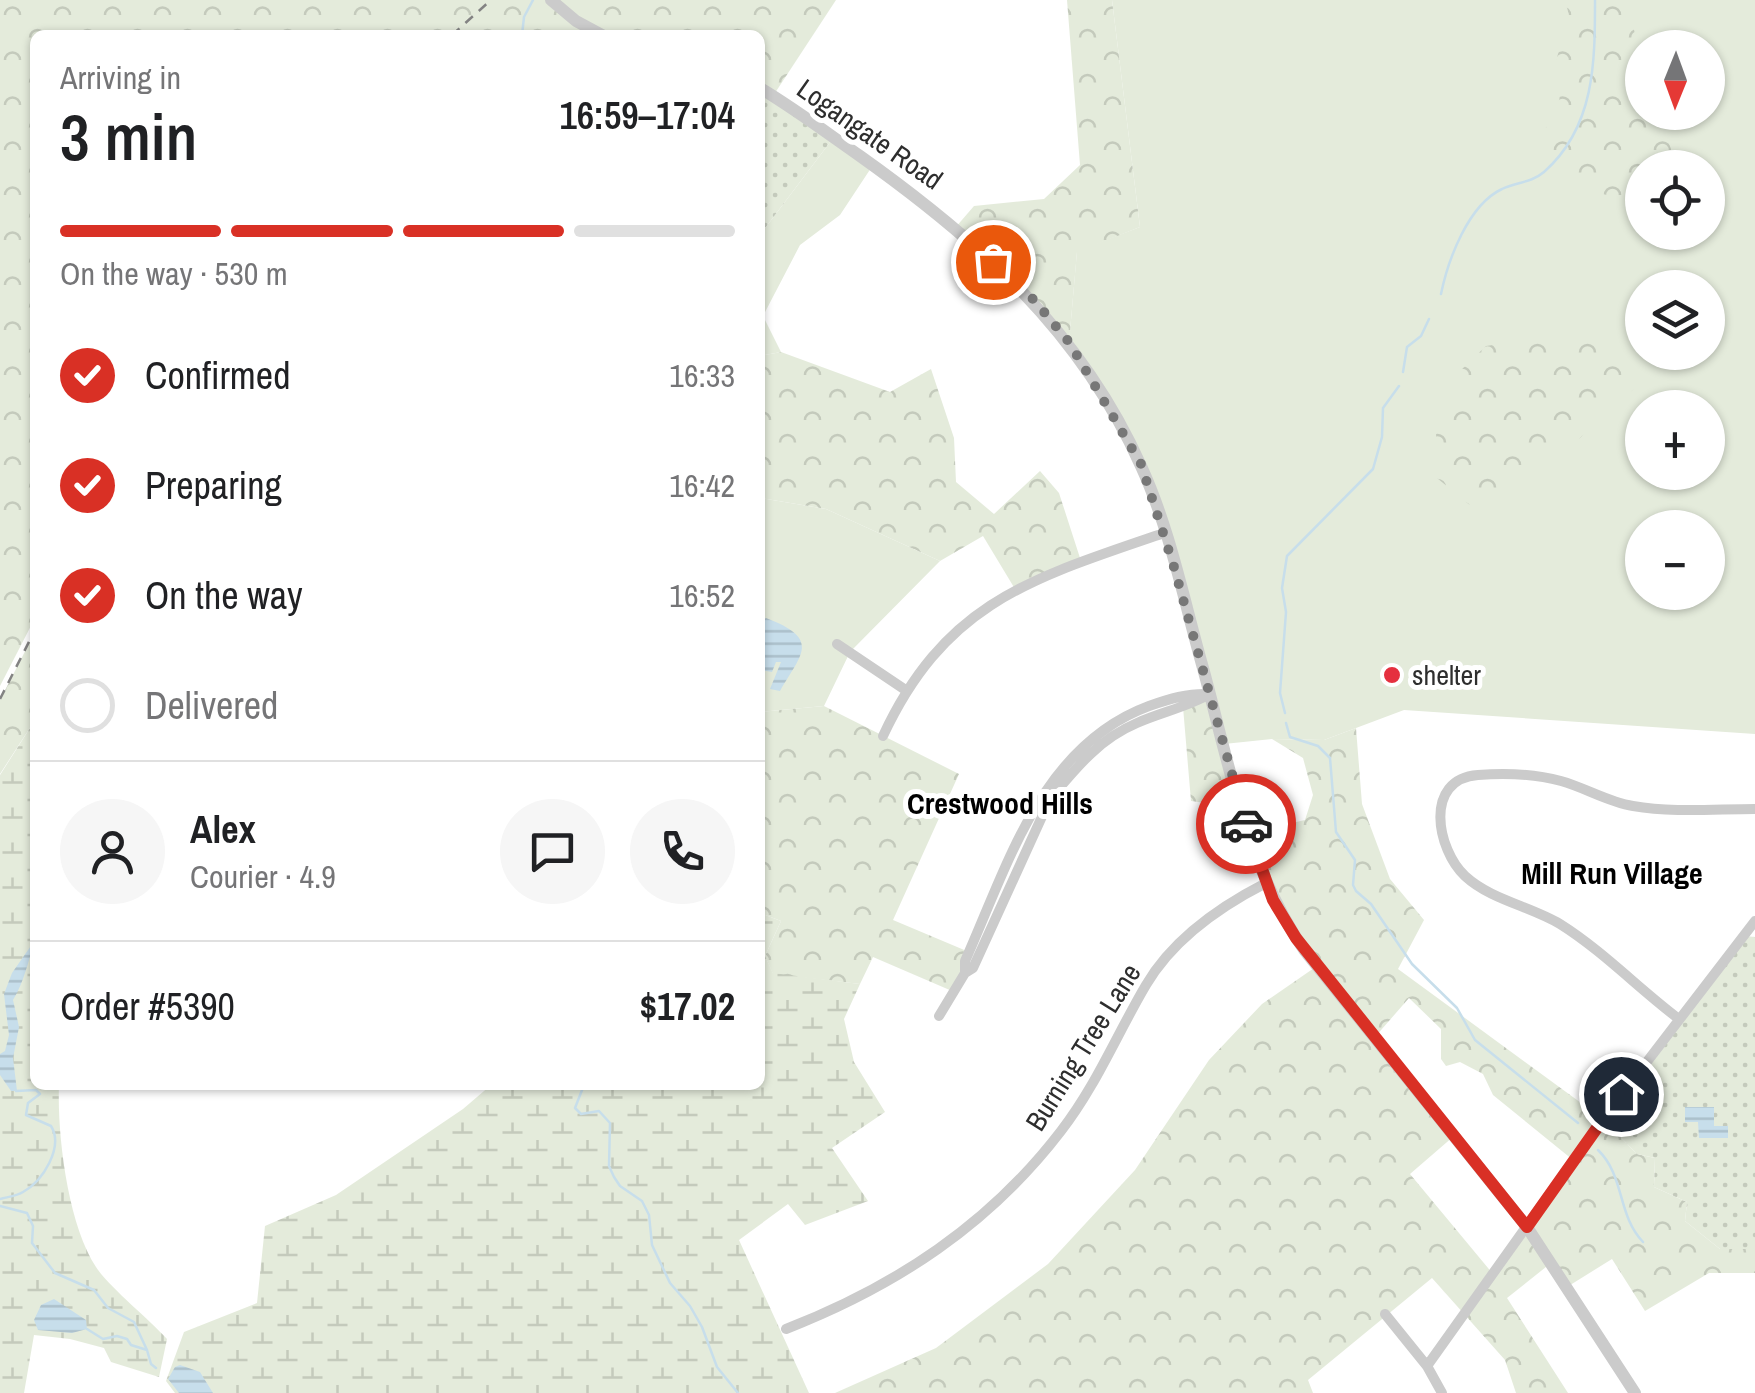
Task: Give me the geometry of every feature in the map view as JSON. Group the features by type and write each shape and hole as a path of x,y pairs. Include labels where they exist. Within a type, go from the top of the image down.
{"street":[{"path":"551,0 593,30"},
{"name":"Logangate Road","path":"765,91 935,210 1034,300 1069,342 1141,464 1266,883 1306,951 1527,1227 1634,1393"},
{"path":"883,736 907,691 948,638 1002,596 1050,572 1164,533"},
{"path":"838,644 907,691"},
{"path":"939,1016 964,973 965,961 1046,797 1082,760 1118,733 1210,694"},
{"path":"1679,1020 1563,926 1467,878 1455,864 1443,837 1439,816 1442,798 1452,785 1471,776 1521,775 1561,781 1634,806 1755,810"},
{"name":"Burning Tree Lane","path":"786,1329 890,1282 953,1240 996,1204 1064,1128 1110,1055 1146,984 1167,956 1211,915 1266,883"},
{"path":"1427,1366 1603,1118 1750,937 1755,921"},
{"path":"1384,1314 1427,1366 1442,1393"}],"green space":[{"path":"0,0 836,0 773,96 765,91 765,30 30,30 30,628 0,686"},
{"path":"1067,0 1112,0 1140,227 1077,252 1069,343 955,228 974,206 1044,199 1080,165"},
{"path":"1112,0 1755,0 1755,734 1404,710 1324,740 1272,739 1224,744 1153,495 1069,343 1077,251 1140,227"},
{"path":"1564,0 1627,0 1634,30 1625,30 1625,130 1665,130 1671,150 1625,150 1625,197 1580,187 1528,151 1548,125 1559,102 1557,59 1569,22"},
{"path":"765,91 834,137 765,228"},
{"path":"834,137 873,165 840,215 800,245 765,312 765,228"},
{"path":"765,320 781,352 765,355"},
{"path":"1553,336 1611,341 1625,351 1625,370 1634,370 1635,388 1625,390 1625,396 1573,446 1491,504 1471,506 1437,478 1436,429 1460,371 1486,346"},
{"path":"781,352 890,392 931,369 954,438 956,482 994,514 1040,471 1059,493 1081,561 1015,589 983,536 940,561 826,509 765,499 765,355"},
{"path":"765,499 826,509 940,561 850,652 824,706 765,712"},
{"path":"30,642 30,728 0,774 0,700"},
{"path":"1210,694 1242,808 1191,801 1183,707"},
{"path":"824,706 959,774 893,920 969,952 952,991 873,957 860,984 773,974 765,956 781,921 765,915 765,712"},
{"path":"30,728 30,1090 59,1090 66,1179 78,1228 102,1275 167,1339 159,1377 111,1362 104,1348 34,1335 24,1393 0,1393 0,775"},
{"path":"1356,728 1362,804 1390,879 1424,920 1398,969 1603,1119 1637,1154 1655,1158 1654,1187 1687,1202 1685,1221 1720,1249 1755,1249 1755,1273 1709,1273 1645,1311 1612,1259 1567,1287 1551,1263 1507,1298 1568,1393 1516,1393 1505,1360 1432,1278 1308,1380 1313,1393 835,1393 936,1348 1048,1264 1135,1170 1209,1060 1262,1004 1317,966 1296,938 1248,833 1305,820 1313,795 1303,758 1272,739 1324,740","holes":["1409,998 1441,1029 1441,1059 1446,1066 1460,1062 1483,1074 1493,1095 1573,1160 1493,1274 1410,1174 1454,1136 1375,1037"]},
{"path":"765,915 781,921 765,956"},
{"path":"1745,936 1755,937 1755,1249 1720,1249 1685,1221 1687,1202 1654,1187 1655,1158 1637,1154 1603,1119"},
{"path":"765,956 773,973 860,984 844,1019 854,1062 885,1112 832,1148 868,1201 805,1225 788,1204 739,1240 809,1393 175,1393 166,1381 184,1332 257,1303 265,1226 336,1195 485,1090 765,1090"}],"water":[{"path":"765,619 794,633 802,648 780,691 770,689 781,662 776,662 772,672 765,671"},
{"path":"30,947 23,979 13,1000 19,1027 13,1058 17,1091 11,1091 0,1075 0,1054 5,1051 9,1035 4,994 12,973"},
{"path":"1685,1107 1714,1107 1714,1126 1728,1126 1728,1138 1699,1138 1698,1122 1685,1122"},
{"path":"54,1299 86,1320 87,1329 72,1333 38,1330 34,1320 41,1305"},
{"path":"180,1365 200,1372 213,1393 179,1393 168,1379"}],"waterway":[{"path":"523,30 533,0"},
{"path":"1441,294 1454,250 1479,207 1502,189 1544,172 1573,135 1589,92 1595,0"},
{"path":"1403,372 1407,347 1421,336 1429,319"},
{"path":"1285,713 1280,693 1286,612 1282,588 1287,556 1373,469 1382,437 1383,408 1399,386"},
{"path":"1286,723 1290,737 1318,746 1330,758 1336,832 1355,860 1356,891 1371,904 1412,964 1457,1008 1475,1040 1578,1123"},
{"path":"0,1199 21,1193 38,1180 55,1144 51,1126 26,1115 28,1103 40,1094 36,1090 16,1091"},
{"path":"582,1090 575,1108 581,1114 599,1111 610,1123 609,1166 614,1177 642,1201 649,1215 652,1245 670,1283 690,1306 717,1367 738,1393"},
{"path":"1598,1150 1613,1172 1629,1220 1643,1242"},
{"path":"0,1206 27,1213 33,1226 32,1243 55,1273 94,1290 108,1308 134,1322 147,1350"},
{"path":"87,1329 103,1339 117,1336 147,1350 156,1368"}],"railway":[{"path":"458,30 491,0"},
{"path":"0,699 30,640"}],"way so far":[{"path":"993,262 1034,300 1069,342 1141,464 1246,824"}],"place":[{"name":"shelter","path":"1392,675"}],"district":[{"name":"Crestwood Hills","path":"1000,804"},
{"name":"Mill Run Village","path":"1612,874"}],"route":[{"path":"1246,824 1273,900 1296,938 1527,1227 1621,1094"}]}
